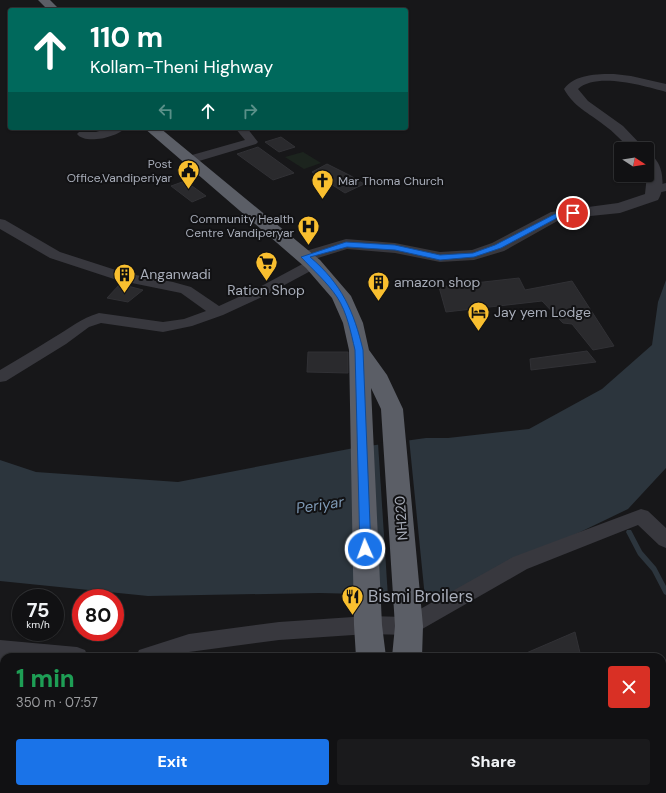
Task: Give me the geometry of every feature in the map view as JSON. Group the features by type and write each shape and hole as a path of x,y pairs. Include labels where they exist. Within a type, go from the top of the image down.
{"highway":[{"path":"44,0 52,8"},
{"path":"153,130 309,260 341,296 353,324 359,350 368,626 371,653"},
{"name":"NH220","path":"359,350 376,375 392,409 409,626 407,653"}],"street":[{"path":"631,142 610,122 585,106 574,96 571,89 575,83 584,80 616,77 632,79 666,88"},
{"path":"83,134 86,136 105,134 114,130"},
{"path":"189,160 252,142 243,130"},
{"path":"0,377 60,341 84,324 99,318 136,322 163,328 187,323 218,312 259,293 309,260 346,244 395,248 440,258 474,255 498,246 557,215 620,208 652,197 659,189 654,179"},
{"path":"0,223 55,255 122,277 173,286 186,290 218,312"},
{"path":"159,653 189,643 279,631 368,626 409,626 520,563 641,516 666,540"},
{"path":"0,650 33,653"}],"shaded area":[{"path":"303,152 321,163 304,169 285,157"}],"water":[{"name":"Periyar","path":"666,280 666,468 628,509 474,583 439,596 320,593 148,596 124,594 124,589 79,589 0,581 0,460 36,472 178,482 354,448 426,438 448,438 529,429 602,389 652,345 658,302"}],"pier":[{"path":"409,438 425,598 388,597 378,443"}],"building":[{"path":"281,137 295,147 279,152 265,142"},
{"path":"258,147 294,173 273,180 237,154"},
{"path":"327,164 364,184 345,193 312,172"},
{"name":"Post Office,Vandiperiyar","path":"185,181 206,196 192,202 171,186"},
{"path":"519,278 525,290 572,281 614,346 593,350 572,324 563,323 542,301 446,312 439,287"},
{"name":"Anganwadi","path":"120,284 143,290 128,302 107,298"},
{"path":"587,351 596,362 531,370 530,359"},
{"path":"308,352 348,352 348,373 307,372"},
{"path":"575,632 580,653 526,653"}],"waterway":[{"path":"629,532 640,553 654,569 666,592"}],"place":[{"name":"Post Office,Vandiperiyar","path":"188,190"},
{"name":"Mar Thoma Church","path":"323,200"},
{"name":"Community Health Centre Vandiperyar","path":"309,246"},
{"name":"Ration Shop","path":"266,282"},
{"name":"Anganwadi","path":"124,294"},
{"name":"amazon shop","path":"378,302"},
{"name":"Jay yem Lodge","path":"478,332"},
{"name":"Bismi Broilers","path":"352,616"}],"route":[{"path":"365,549 359,350 353,324 341,296 305,257 346,244 395,248 440,258 474,255 498,246 557,215 573,213"}]}
